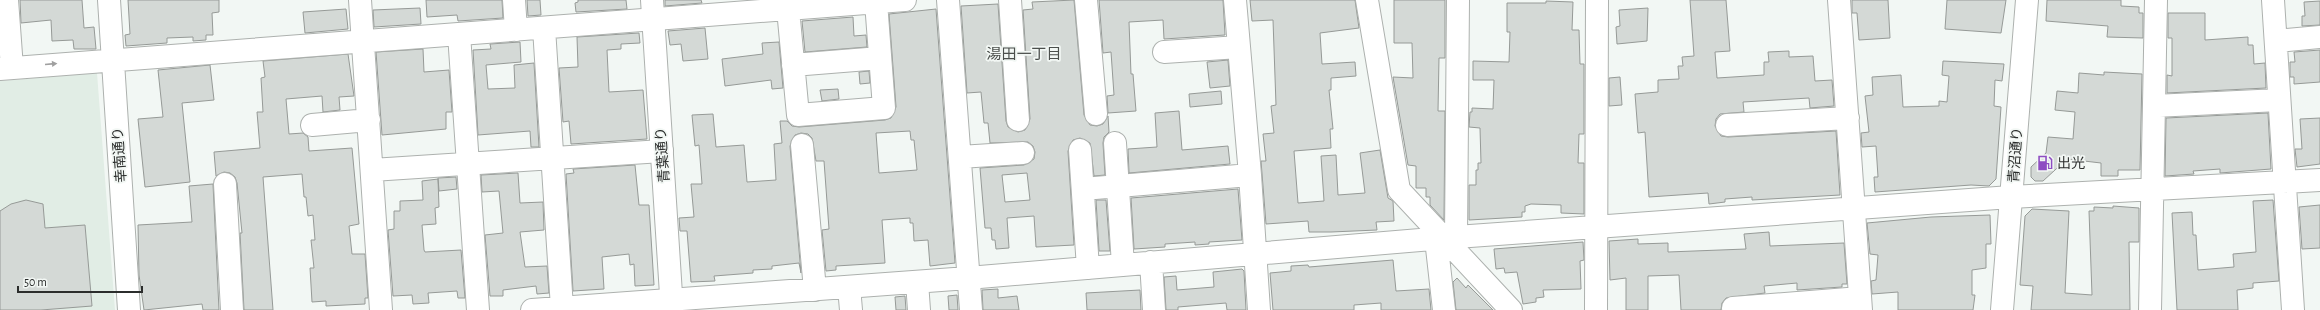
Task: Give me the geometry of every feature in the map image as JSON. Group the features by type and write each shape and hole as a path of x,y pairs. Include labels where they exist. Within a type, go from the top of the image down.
{"street":[{"path":"7,0 6,68 260,47 544,28 652,10 788,9 904,0"},
{"name":"幸南通り","path":"109,0 129,310"},
{"path":"360,0 381,310"},
{"path":"514,0 516,30"},
{"path":"948,0 971,310"},
{"path":"1010,0 1018,120"},
{"path":"1086,0 1096,114"},
{"path":"1235,0 1250,176 1259,310"},
{"path":"1367,0 1399,190 1445,238 1504,295"},
{"path":"1444,310 1445,238 1458,0"},
{"path":"1596,310 1597,0"},
{"path":"1733,308 1860,304 1839,0"},
{"name":"青沼通り","path":"2002,310 2027,0"},
{"path":"2150,310 2156,0"},
{"path":"2273,0 2292,310"},
{"path":"788,9 798,115 884,108 876,2"},
{"name":"青葉通り","path":"652,10 672,304"},
{"path":"544,28 552,158 566,309"},
{"path":"459,34 478,310"},
{"path":"2276,41 2320,37"},
{"path":"1164,52 1239,47"},
{"path":"793,65 880,58"},
{"path":"2154,106 2280,100"},
{"path":"1727,125 1848,118"},
{"path":"312,125 368,120"},
{"path":"1115,143 1123,265"},
{"path":"801,297 802,145"},
{"path":"1080,150 1088,268"},
{"path":"372,170 662,151"},
{"path":"960,157 1023,153"},
{"path":"1082,188 1250,176"},
{"path":"532,310 801,297 849,287 1445,238 2012,197 2320,180"},
{"path":"225,184 232,310"},
{"path":"1151,262 1154,310"},
{"path":"917,282 919,310"},
{"path":"849,287 851,310"}],"shaded area":[{"path":"97,73 115,310 0,310 0,81"}],"building":[{"path":"20,0 82,0 84,28 94,27 96,49 74,49 73,40 52,41 51,20 21,23"},
{"path":"128,0 219,0 219,12 212,13 213,35 206,35 206,40 193,41 193,37 167,38 167,43 126,46 125,35 130,34"},
{"path":"426,0 502,0 503,18 458,21 457,15 427,17"},
{"path":"527,0 540,0 541,15 528,16"},
{"path":"578,0 626,0 627,9 576,12 575,3 578,2"},
{"path":"665,0 701,0 702,3 665,6"},
{"path":"1074,0 1084,115 1090,125 1097,126 1103,124 1108,116 1109,132 1104,137 1103,143 1105,175 1094,176 1090,143 1080,138 1073,140 1068,151 1074,245 1036,247 1034,216 1007,218 1009,248 996,249 995,240 992,240 991,228 985,228 980,168 1024,165 1034,159 1035,152 1033,146 1028,142 990,143 988,123 984,123 981,92 967,93 961,6 998,4 1006,121 1008,127 1018,132 1025,130 1030,119 1023,10 1033,9 1032,2","holes":["1027,173 1030,200 1005,202 1002,175"]},
{"path":"1099,0 1223,0 1225,35 1164,39 1163,20 1129,22 1131,74 1133,74 1136,111 1108,113 1107,96 1114,95 1111,52 1103,53"},
{"path":"1250,0 1355,0 1359,28 1320,33 1322,64 1355,62 1356,76 1331,78 1331,90 1329,90 1333,129 1330,129 1331,148 1294,151 1298,203 1324,201 1321,156 1336,155 1338,195 1365,193 1360,153 1380,150 1388,198 1393,201 1394,221 1376,222 1377,230 1331,232 1309,232 1308,221 1266,224 1261,161 1266,161 1263,134 1274,133 1271,106 1276,105 1273,20 1252,21"},
{"path":"1394,0 1445,0 1445,58 1439,58 1438,111 1445,111 1444,220 1430,205 1430,197 1426,197 1426,188 1416,188 1416,166 1408,165 1393,77 1413,78 1412,43 1394,43"},
{"path":"1690,0 1726,0 1730,51 1715,52 1717,78 1764,75 1764,62 1769,62 1768,52 1789,51 1789,57 1813,56 1815,81 1832,80 1834,106 1810,108 1809,98 1743,102 1744,112 1720,114 1716,119 1715,126 1721,136 1728,137 1836,131 1840,195 1752,200 1752,197 1725,199 1725,202 1709,204 1708,193 1649,197 1645,132 1638,133 1635,94 1658,92 1658,80 1679,79 1678,66 1683,66 1682,57 1694,56"},
{"path":"1852,0 1888,0 1890,38 1859,40 1857,13 1852,13"},
{"path":"1947,0 2006,0 2001,33 1945,29"},
{"path":"2047,0 2121,0 2121,6 2139,7 2139,13 2143,13 2143,38 2107,37 2108,26 2046,21"},
{"path":"1546,1 1573,2 1572,30 1579,30 1580,64 1584,64 1584,134 1579,134 1578,163 1584,163 1584,214 1561,213 1561,205 1531,204 1525,206 1525,212 1522,212 1522,217 1469,220 1469,185 1476,185 1476,170 1478,170 1478,163 1481,163 1480,128 1469,127 1470,112 1472,112 1472,108 1493,109 1494,80 1473,80 1473,61 1509,62 1510,32 1507,32 1507,3 1546,3"},
{"path":"2320,1 2320,25 2302,26 2302,16 2305,16 2304,2"},
{"path":"420,8 421,24 374,27 373,10"},
{"path":"1648,8 1647,41 1617,44 1616,27 1620,26 1619,10"},
{"path":"346,9 348,29 305,33 303,12"},
{"path":"936,9 955,263 930,266 928,240 914,241 913,223 910,223 910,218 882,220 885,263 836,266 836,270 826,271 822,230 829,229 824,161 816,161 812,138 808,134 801,133 795,135 790,146 801,273 799,263 772,266 772,269 753,270 753,273 714,276 715,281 691,282 687,231 680,231 679,218 694,217 691,184 702,184 699,145 695,146 692,115 713,114 716,147 744,145 747,182 776,180 774,144 782,143 780,121 787,121 792,126 799,127 885,120 891,118 896,107 889,14","holes":["910,131 911,140 914,140 917,170 879,173 876,133"]},
{"path":"2168,13 2205,13 2205,40 2248,37 2248,45 2253,45 2254,64 2265,63 2266,88 2167,93 2167,75 2172,76 2172,38 2168,38"},
{"path":"853,17 854,36 866,35 867,47 805,52 802,21"},
{"path":"705,28 708,59 683,61 681,44 670,45 668,31"},
{"path":"639,33 640,43 621,44 621,49 607,50 609,92 643,90 647,139 571,144 569,121 563,122 559,68 578,67 577,37"},
{"path":"520,42 521,62 486,65 488,89 515,88 514,65 534,63 539,147 531,147 530,131 478,135 473,50 491,49 490,44"},
{"path":"779,42 783,88 772,89 771,80 725,86 722,59 763,54 762,43"},
{"path":"423,49 424,72 449,70 452,112 446,112 446,129 382,135 376,52"},
{"path":"2320,50 2320,82 2294,84 2294,77 2290,77 2290,62 2295,62 2294,52"},
{"path":"348,54 354,96 339,97 340,110 323,112 322,96 286,99 289,134 303,133 308,137 309,151 352,148 359,224 349,226 352,254 365,254 368,298 365,298 365,304 326,306 326,301 312,302 310,268 314,268 311,240 315,240 313,215 308,216 306,197 304,197 302,174 263,177 273,310 244,310 240,233 242,233 237,183 235,177 230,173 224,172 216,176 214,152 260,148 257,112 263,112 261,78 265,77 263,61"},
{"path":"1228,60 1230,86 1210,88 1207,62"},
{"path":"1943,61 2004,64 2002,81 1995,80 1994,106 2001,107 1996,179 1989,186 1971,185 1875,192 1874,177 1878,177 1876,146 1862,147 1861,133 1869,132 1865,96 1873,95 1872,77 1901,75 1903,107 1939,106 1939,101 1947,102 1949,76 1942,75"},
{"path":"210,65 214,100 182,103 190,182 145,187 138,119 163,117 158,70"},
{"path":"869,71 870,83 860,84 859,72"},
{"path":"2104,72 2142,74 2140,170 2118,170 2118,176 2101,176 2101,163 2067,159 2043,181 2035,181 2031,177 2031,167 2046,153 2048,137 2073,139 2075,112 2055,110 2057,91 2078,93 2079,73 2104,75"},
{"path":"1620,77 1622,105 1609,106 1609,78"},
{"path":"838,89 839,99 822,101 820,90"},
{"path":"1221,91 1222,104 1190,107 1189,94"},
{"path":"1179,111 1182,150 1228,146 1230,164 1129,173 1128,149 1157,147 1155,113"},
{"path":"2268,113 2271,169 2220,173 2220,169 2193,171 2194,174 2165,176 2166,118"},
{"path":"2320,118 2320,164 2297,167 2295,149 2302,149 2300,119"},
{"path":"635,165 639,205 649,205 654,285 635,286 634,264 630,265 629,254 602,257 604,289 573,291 566,174 574,173 573,169"},
{"path":"518,173 520,203 543,202 544,230 520,232 525,267 547,266 549,293 537,294 536,286 503,290 503,296 490,296 485,235 503,233 499,191 482,192 481,175"},
{"path":"456,177 457,189 439,191 438,178"},
{"path":"438,179 439,207 435,208 436,224 422,225 424,250 425,252 461,250 465,298 458,298 457,291 428,293 429,303 413,304 412,295 393,296 388,230 394,229 394,211 400,211 400,201 423,200 422,181"},
{"path":"213,184 219,310 203,310 202,304 144,310 139,275 138,225 192,222 189,186"},
{"path":"1238,189 1242,240 1209,242 1209,244 1195,245 1195,242 1165,244 1165,247 1134,249 1131,198"},
{"path":"26,200 43,204 45,228 85,225 92,306 41,310 0,310 0,211 11,204"},
{"path":"1096,200 1106,200 1110,251 1099,251"},
{"path":"2273,200 2279,281 2253,283 2253,288 2237,290 2238,310 2177,310 2172,213 2192,212 2193,235 2196,235 2198,270 2234,267 2233,254 2256,252 2253,201"},
{"path":"2320,205 2320,248 2302,249 2299,207"},
{"path":"2113,206 2139,208 2139,242 2129,242 2130,310 2031,310 2033,286 2020,285 2025,216 2032,209 2069,211 2065,293 2092,295 2089,211 2094,211 2094,207 2113,208"},
{"path":"1990,215 1991,244 1986,244 1986,268 1972,270 1972,295 1975,295 1973,310 1898,310 1898,292 1872,294 1871,281 1876,280 1878,255 1870,254 1867,223 1931,217"},
{"path":"1769,232 1770,246 1844,243 1847,284 1842,284 1842,287 1797,290 1797,283 1764,286 1765,293 1726,298 1722,303 1721,310 1681,310 1679,275 1648,276 1648,310 1626,310 1626,278 1610,280 1609,241 1638,239 1638,244 1668,243 1668,252 1746,249 1744,234"},
{"path":"1583,242 1584,260 1580,261 1581,289 1543,290 1544,297 1536,298 1536,302 1523,304 1517,272 1505,273 1504,268 1496,269 1494,249"},
{"path":"1393,260 1396,291 1429,289 1431,310 1381,310 1381,303 1354,305 1354,310 1273,310 1270,273 1291,271 1291,266 1308,265 1309,267"},
{"path":"1242,269 1244,271 1246,310 1227,310 1226,303 1178,307 1178,310 1166,310 1164,277 1176,276 1177,290 1214,287 1213,272"},
{"path":"1457,278 1466,288 1468,285 1493,310 1456,310 1453,282"},
{"path":"998,289 998,298 1017,296 1019,310 983,310 982,290"},
{"path":"1140,290 1141,310 1087,310 1086,293"},
{"path":"957,295 958,310 949,310 948,296"},
{"path":"905,296 906,310 896,310 895,297"}],"place":[{"name":"出光","path":"2045,163"}],"district":[{"name":"湯田一丁目","path":"1024,54"}]}
